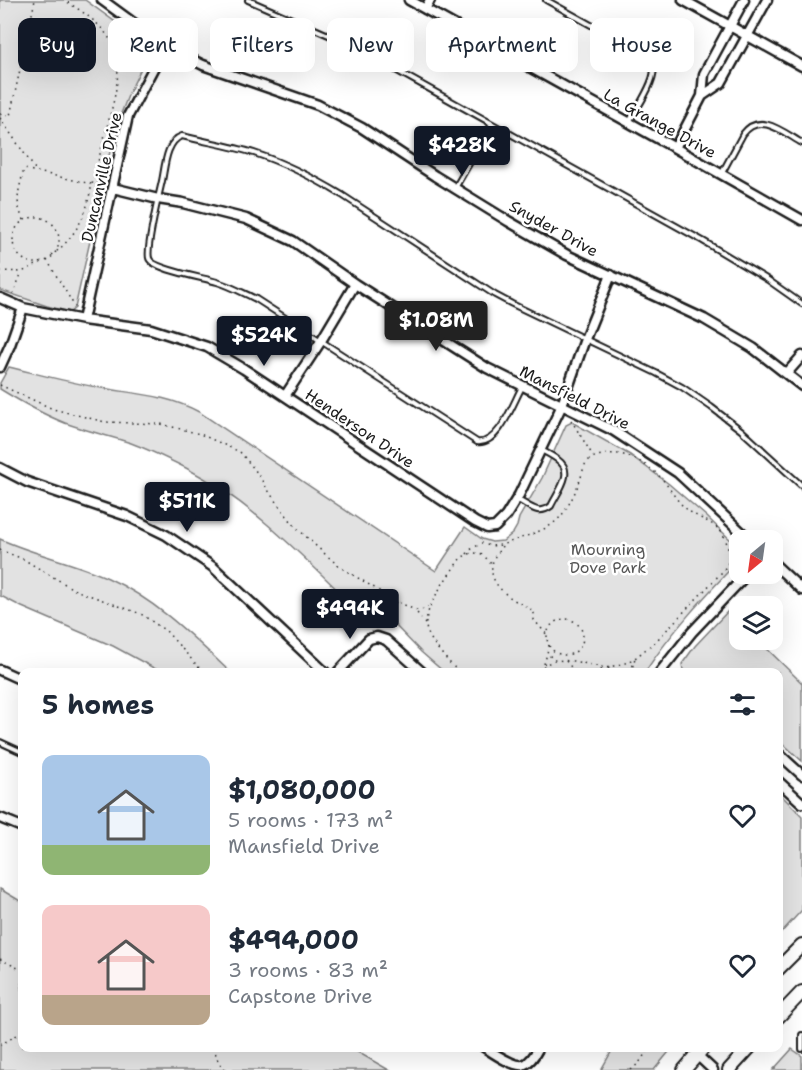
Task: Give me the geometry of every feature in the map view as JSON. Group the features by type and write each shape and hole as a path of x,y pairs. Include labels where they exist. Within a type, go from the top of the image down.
{"main road":[{"path":"783,964 802,945"},
{"path":"783,1012 802,992"},
{"path":"684,1070 699,1052"},
{"path":"729,1070 745,1052"}],"street":[{"name":"Snyder Drive","path":"102,0 127,18"},
{"name":"La Grange Drive","path":"409,0 802,220"},
{"path":"425,9 430,0"},
{"path":"683,0 802,66"},
{"path":"675,148 702,96 704,74 744,0"},
{"path":"702,96 722,83 767,0"},
{"name":"Snyder Drive","path":"198,62 318,105 362,128 455,188 567,255 704,320 753,348 802,386"},
{"name":"Duncanville Drive","path":"83,320 128,116 151,72"},
{"name":"Mansfield Drive","path":"113,188 246,219 293,241 355,284 487,368 614,431 678,474 739,530"},
{"path":"517,499 562,405 611,275"},
{"path":"285,396 355,284"},
{"name":"Henderson Drive","path":"0,298 23,308 83,320 151,329 207,347 487,528 495,527 506,516 517,499"},
{"path":"0,367 23,308"},
{"path":"787,373 802,356"},
{"path":"0,468 37,485 128,516 166,535 213,567 321,668"},
{"path":"783,572 802,590"},
{"path":"665,668 692,632 738,584"},
{"path":"342,668 369,639 377,637 386,639 418,668"},
{"path":"0,670 18,678"},
{"path":"783,758 802,775"},
{"path":"783,786 802,803"},
{"path":"0,818 18,825"},
{"path":"493,1052 514,1064 523,1065 536,1052"},
{"path":"701,1052 713,1070"}],"lane":[{"path":"248,0 347,43 703,241 768,280 802,304"},
{"path":"546,0 636,50 652,64 654,72 652,80 629,122"},
{"path":"455,188 492,124"},
{"path":"721,174 743,134 754,124 769,125 802,143"},
{"path":"522,386 497,434 482,443 477,442 275,310 248,295 218,282 151,263 148,254 158,199 174,141 182,136 252,152 275,160 321,182 495,295 681,387 741,430 802,486"},
{"path":"517,499 536,510 547,509 551,506 566,475 564,466 558,460 540,450"},
{"path":"0,742 18,750"},
{"path":"802,1035 802,1049"}],"path":[{"path":"64,0 90,17 108,37"},
{"path":"0,114 10,116 36,1"},
{"path":"0,271 22,272 47,259 64,245 82,219 116,87 117,72"},
{"path":"0,118 38,172"},
{"path":"24,220 17,202 24,169 96,185"},
{"path":"102,177 96,185 97,191 102,193"},
{"path":"42,261 25,260 14,247 15,230 24,220 40,218 54,227 58,245 52,255"},
{"path":"47,259 83,320"},
{"path":"13,303 13,293 22,272"},
{"path":"0,385 53,409 105,422 161,424 200,434 240,452 296,526 340,567 415,610 429,607"},
{"path":"562,405 593,457"},
{"path":"426,625 429,607 460,559 482,543 493,546 502,545 540,531 558,519 563,514 580,481 586,464 593,457 608,453 619,453 631,457 661,478 684,508 722,531 728,544 729,555 728,563 723,571 656,641 635,658 606,668 573,661 554,660 547,653"},
{"path":"492,566 502,545"},
{"path":"0,550 23,559 75,590 141,614 166,631 199,668"},
{"path":"466,554 480,554 488,559 492,566 494,580 500,589 534,611 534,620 548,636"},
{"path":"377,637 369,620 386,615 396,601"},
{"path":"415,610 443,656 455,668"},
{"path":"544,666 549,645 549,630 553,624 566,620 578,625 582,635 579,648 565,655 557,653 549,645"},
{"path":"632,668 635,658"},
{"path":"544,666 554,660"},
{"path":"566,662 571,668"},
{"path":"0,959 18,968"},
{"path":"0,1045 18,1034"},
{"path":"215,1052 224,1070"},
{"path":"631,1070 647,1052"}],"green space":[{"path":"0,0 85,0 110,18 108,72 139,72 117,124 75,308 70,312 0,290"},
{"name":"Mourning Dove Park","path":"9,367 85,385 149,395 187,406 436,571 465,527 482,539 492,542 503,541 513,533 542,478 566,425 572,422 630,455 706,516 729,538 729,571 701,600 648,668 439,668 388,618 376,615 365,617 280,536 235,499 211,483 186,468 138,446 56,419 0,389 0,383"},
{"path":"0,539 95,572 125,587 173,620 226,668 154,668 113,646 0,596"},
{"path":"728,611 729,650 768,650 802,683 802,761 783,744 783,668 683,668 682,664 695,646"},
{"path":"783,797 802,816 802,910 783,931"},
{"path":"0,889 18,900 18,1052 358,1052 389,1070 0,1070"},
{"path":"792,1049 802,1056 802,1070 773,1070"},
{"path":"611,1052 669,1052 654,1070 601,1070"}]}
